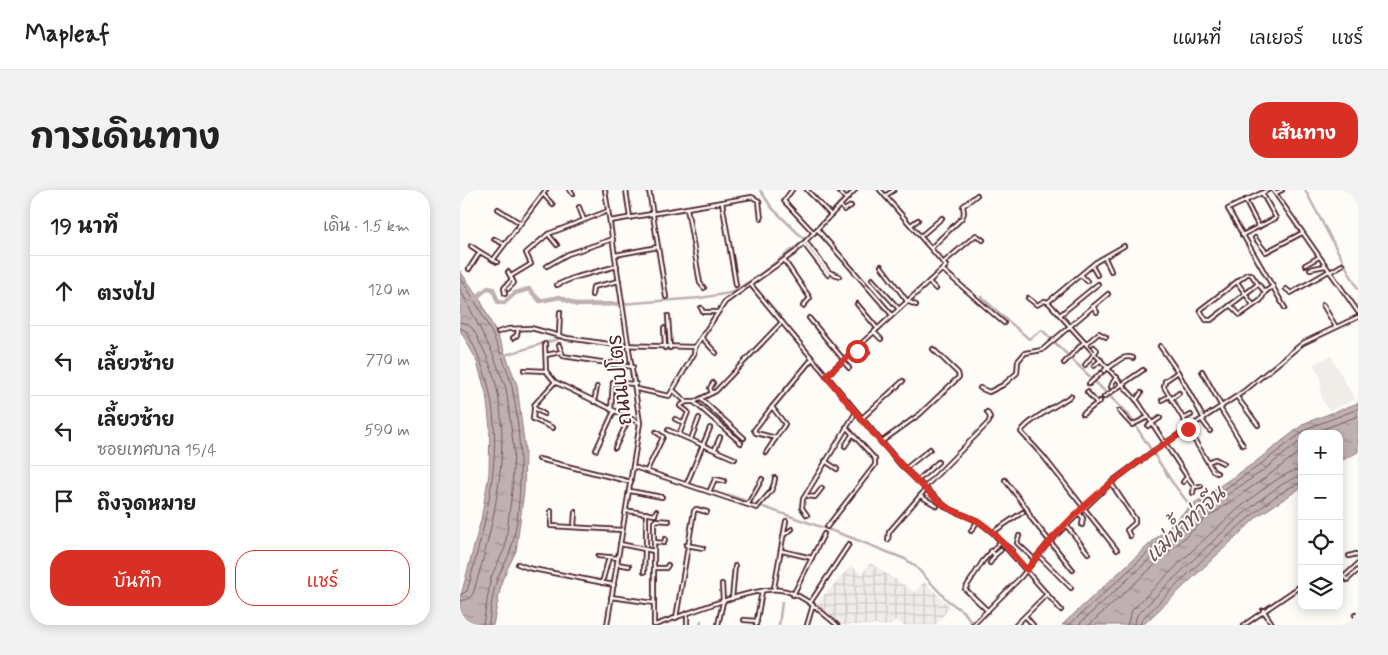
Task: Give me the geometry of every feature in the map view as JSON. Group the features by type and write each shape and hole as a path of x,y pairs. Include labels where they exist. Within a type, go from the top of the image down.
{"street":[{"path":"493,260 546,190"},
{"path":"570,190 573,194"},
{"name":"ถนนเปโตร","path":"605,190 636,384 640,423 628,511 620,544 607,625"},
{"path":"626,190 630,218"},
{"path":"649,190 666,298"},
{"path":"792,190 784,200 813,232"},
{"path":"807,190 829,213"},
{"path":"838,190 846,199"},
{"path":"636,389 666,397 673,390 694,354 695,347 725,302 751,285 805,243 829,213 855,190"},
{"path":"880,190 944,262 945,267 1004,323"},
{"path":"885,196 894,190"},
{"path":"1268,190 1228,209 1285,308"},
{"path":"1282,190 1275,192 1358,312"},
{"path":"1242,234 1276,217 1262,193"},
{"path":"543,194 553,205"},
{"path":"931,248 962,218 964,213 963,206 977,195"},
{"path":"610,221 756,198 759,201 761,218"},
{"path":"1245,200 1259,227"},
{"path":"722,202 736,285"},
{"path":"840,205 844,210 851,206"},
{"path":"578,206 584,220"},
{"path":"687,208 700,283 704,288"},
{"path":"498,209 520,223"},
{"path":"505,294 504,288 512,277 531,264 526,254 548,234 608,211"},
{"path":"920,236 942,218"},
{"path":"911,225 918,220"},
{"path":"818,229 892,315"},
{"path":"1255,238 1266,252 1302,233"},
{"path":"548,234 557,245"},
{"path":"944,262 976,235 983,240"},
{"path":"494,239 504,244"},
{"path":"547,266 568,254 613,239"},
{"path":"805,243 828,276"},
{"path":"805,243 829,272 839,276"},
{"path":"472,246 497,262"},
{"path":"1028,298 1037,305 1044,301 1048,302 1092,266 1124,246"},
{"path":"615,255 658,247"},
{"path":"469,269 480,252"},
{"path":"1305,265 1319,257"},
{"path":"1105,258 1111,271"},
{"path":"784,260 810,298 803,306"},
{"path":"1286,289 1291,293 1342,265"},
{"path":"557,285 572,278 617,266"},
{"path":"881,266 886,276 907,301 916,305"},
{"path":"1092,266 1098,275"},
{"path":"1310,269 1325,266"},
{"path":"826,376 945,267"},
{"path":"508,272 514,283 508,289"},
{"path":"1258,284 1209,320 1206,320 1200,314 1200,310 1249,274 1258,284 1265,292"},
{"path":"1081,275 1087,281"},
{"path":"872,279 899,309"},
{"path":"592,295 593,287 619,281"},
{"path":"929,282 936,289"},
{"path":"1237,282 1253,305"},
{"path":"1060,315 1098,284"},
{"path":"751,285 861,419 905,469 951,511 978,521 993,532 1061,610"},
{"path":"1230,305 1239,315 1264,297 1265,292 1273,286"},
{"path":"980,388 989,392 1003,385 1017,373 1018,361 1021,356 1028,352 1040,350 1108,294"},
{"path":"1048,302 1118,377 1136,400 1194,487 1193,493"},
{"path":"857,304 878,328"},
{"path":"1323,305 1336,327"},
{"path":"1094,306 1098,312"},
{"path":"702,308 703,312 718,312"},
{"path":"559,336 560,312"},
{"path":"668,316 670,348"},
{"path":"1028,572 1034,560 1049,542 1111,483 1150,453 1237,397 1299,346 1358,316"},
{"path":"809,318 849,368"},
{"path":"679,435 688,412 680,406 686,402 694,402 712,393 782,322"},
{"path":"498,332 518,328 539,329 559,336 630,347 695,347"},
{"path":"513,338 517,335 518,328"},
{"path":"664,328 665,348"},
{"path":"874,332 881,339"},
{"path":"1064,363 1085,343 1099,333 1106,337"},
{"path":"702,338 716,353"},
{"path":"545,344 546,371 555,382 640,423"},
{"path":"559,345 561,352 565,356 633,367"},
{"path":"615,365 616,345"},
{"path":"860,345 868,352"},
{"path":"1160,346 1178,372 1210,430"},
{"path":"1085,365 1096,354 1097,350 1094,347"},
{"path":"854,357 858,352 856,349"},
{"path":"881,442 920,414 959,378 958,373 933,349"},
{"path":"546,355 561,352"},
{"path":"1091,382 1122,358 1128,356 1133,358"},
{"path":"776,438 756,433 754,430 812,359"},
{"path":"1094,366 1101,360"},
{"path":"524,370 546,371"},
{"path":"1106,396 1143,370"},
{"path":"1202,371 1243,445"},
{"path":"1178,372 1164,383 1170,397 1208,462 1217,473"},
{"path":"1111,387 1112,382 1118,377"},
{"path":"861,419 903,381"},
{"path":"553,428 533,419 535,404 555,382"},
{"path":"611,410 613,382"},
{"path":"712,393 710,388 713,383"},
{"path":"619,384 636,384"},
{"path":"594,402 597,387"},
{"path":"673,390 686,402"},
{"path":"1083,414 1098,402 1088,392"},
{"path":"1136,400 1141,393"},
{"path":"1162,400 1179,393"},
{"path":"1071,396 1042,416 1032,419 1021,432 1044,456 1117,550"},
{"path":"1237,397 1258,425"},
{"path":"701,399 744,438"},
{"path":"694,402 741,443"},
{"path":"766,453 785,424 772,407"},
{"path":"534,408 544,414"},
{"path":"596,450 614,411"},
{"path":"1119,411 1129,423 1135,425 1148,417"},
{"path":"807,515 802,508 802,502 856,412"},
{"path":"888,540 889,532 925,488 989,422 990,417 987,412"},
{"path":"1184,419 1191,415"},
{"path":"615,448 629,418"},
{"path":"691,440 699,418"},
{"path":"1148,426 1160,418"},
{"path":"675,420 684,423"},
{"path":"827,527 875,464 875,459 846,427"},
{"path":"687,483 710,428"},
{"path":"668,430 735,459"},
{"path":"647,470 663,437 656,432"},
{"path":"845,446 852,435"},
{"path":"714,450 720,437"},
{"path":"905,469 930,449"},
{"path":"1208,462 1215,459 1223,463"},
{"path":"539,460 552,461 631,482"},
{"path":"825,461 837,469"},
{"path":"917,481 938,462"},
{"path":"634,467 759,505 766,499 774,487 774,478"},
{"path":"1183,482 1187,477"},
{"path":"710,491 716,479 724,481"},
{"path":"749,503 762,479"},
{"path":"1005,480 1049,542 1073,570"},
{"path":"1111,483 1135,519 1134,524 1127,528 1130,536"},
{"path":"1194,487 1201,486"},
{"path":"807,495 815,497 822,488"},
{"path":"630,491 662,497"},
{"path":"920,496 937,506"},
{"path":"676,618 686,545 694,511 696,509 707,512"},
{"path":"552,511 551,526 623,530"},
{"path":"628,511 656,515 656,511"},
{"path":"574,527 575,512"},
{"path":"993,532 1023,512"},
{"path":"646,513 646,546"},
{"path":"1079,513 1083,518 1082,525"},
{"path":"669,522 655,521 654,625 732,599 774,589 793,595 811,604 837,625"},
{"path":"774,589 786,521"},
{"path":"971,531 978,521"},
{"path":"1066,525 1088,553"},
{"path":"784,535 792,529"},
{"path":"793,595 824,534"},
{"path":"1019,536 1017,543 1034,560"},
{"path":"654,542 664,543 665,539"},
{"path":"988,611 965,589 1001,541"},
{"path":"620,544 654,551"},
{"path":"806,625 811,604 848,544"},
{"path":"686,545 703,548"},
{"path":"988,546 995,555"},
{"path":"1006,546 1012,550"},
{"path":"644,572 646,550"},
{"path":"990,563 1001,550"},
{"path":"782,551 812,558"},
{"path":"1349,556 1356,554 1358,556"},
{"path":"1038,555 1071,588"},
{"path":"598,556 618,558"},
{"path":"602,583 609,557"},
{"path":"518,564 528,568 614,585"},
{"path":"617,564 629,566"},
{"path":"1346,575 1358,564"},
{"path":"655,568 666,568 668,566"},
{"path":"732,599 735,566"},
{"path":"974,625 1028,572 1034,569"},
{"path":"1343,576 1347,580 1358,570"},
{"path":"718,625 723,602 722,584"},
{"path":"1244,625 1263,610 1298,588"},
{"path":"756,625 762,591"},
{"path":"1016,625 1047,594"},
{"path":"612,597 654,603"},
{"path":"1263,610 1273,625"},
{"path":"686,625 687,614"},
{"path":"1355,615 1358,620"},
{"path":"1026,617 1032,625"},
{"path":"744,620 757,621"}],"shaded area":[{"path":"1331,356 1355,400 1329,410 1322,400 1320,377 1313,364"},
{"path":"870,563 915,592 924,582 950,607 936,625 903,625 896,620 891,625 839,625 815,605 851,566 862,574"}],"water":[{"path":"460,271 480,299 503,348 517,385 525,450 524,491 516,551 502,580 493,625 460,625 460,599 481,520 489,474 490,427 486,393 476,359 460,330"},
{"name":"แม่น้ำท่าจีน","path":"1358,403 1358,452 1343,460 1343,430 1298,430 1298,490 1258,516 1143,625 1062,625 1193,504 1254,463 1305,423"}],"waterway":[{"path":"760,190 772,208 805,240"},
{"path":"620,304 700,298 730,293 755,278 805,240 851,190"},
{"path":"1305,190 1358,289"},
{"path":"474,299 488,288 493,289 498,302 504,303 515,293 529,289 540,301 560,297 577,305 620,304"},
{"name":"แม่น้ำท่าจีน","path":"981,297 1029,339 1042,330 1128,414 1172,482 1192,508"},
{"path":"502,356 561,338 599,344"},
{"path":"729,495 847,536 905,559 915,566 947,600 965,613 973,625"},
{"path":"779,625 782,602"},
{"path":"700,625 701,621"}],"route":[{"path":"857,351 856,349 826,376 894,457 926,489 951,511 978,521 993,532 1027,570 1049,542 1114,480 1188,429"}]}
